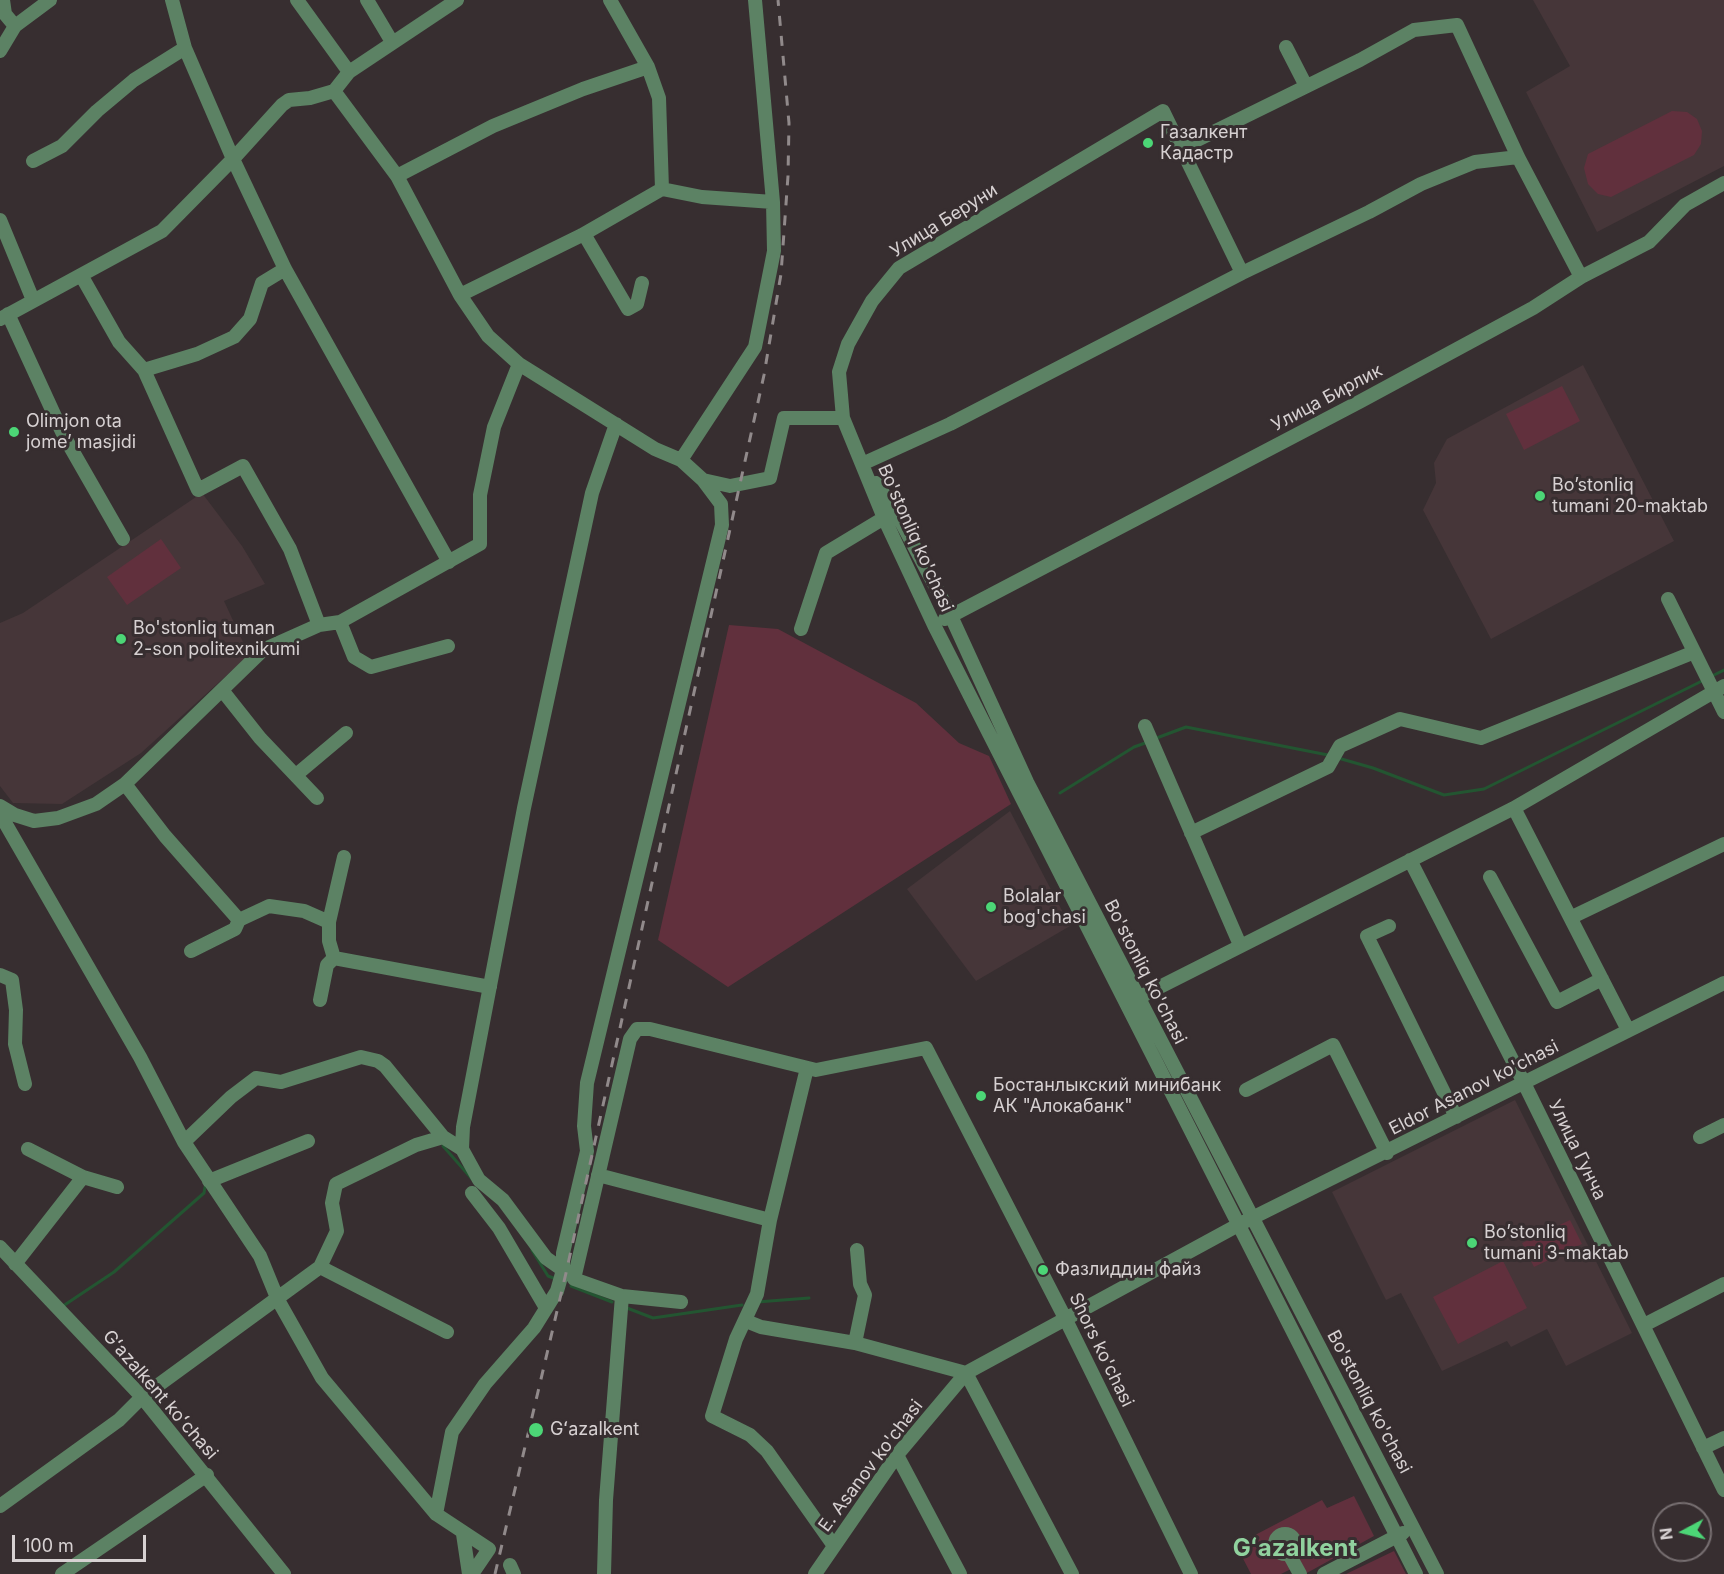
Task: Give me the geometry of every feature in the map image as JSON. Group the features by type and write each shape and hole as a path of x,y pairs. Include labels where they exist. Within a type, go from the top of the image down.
{"street":[{"path":"3,0 5,14 15,26"},
{"path":"0,51 15,26 50,0"},
{"path":"172,0 185,48 233,159 285,269 448,562"},
{"path":"297,0 349,72"},
{"path":"367,0 392,42"},
{"path":"123,539 64,436 4,317 162,231 289,100 310,98 334,91 349,72 458,0"},
{"path":"610,0 648,67 659,98 662,189"},
{"path":"681,460 755,346 774,251 774,202 755,0"},
{"path":"1242,273 1183,147 1306,87 1414,30 1456,25 1518,157 1581,277"},
{"path":"1286,47 1306,87"},
{"path":"33,161 62,146 127,87 185,48"},
{"path":"397,176 493,126 583,89 648,67"},
{"path":"334,91 397,176 460,295 488,336 519,364 655,448 681,460 703,480 722,504 722,525 587,1083 584,1126 587,1151 563,1253 563,1270 557,1291 534,1328 485,1384 452,1432 436,1515"},
{"name":"Улица Беруни","path":"862,464 843,418 839,372 848,344 872,301 899,268 1163,111 1183,147"},
{"path":"862,464 950,424 1242,273 1453,170 1490,159 1518,157"},
{"name":"Улица Бирлик","path":"934,625 1533,308 1581,277 1649,242 1685,205 1724,183"},
{"path":"460,295 584,234 662,189 702,197 774,202"},
{"path":"0,220 33,300"},
{"path":"584,234 628,309 637,304 642,283"},
{"path":"144,370 197,354 234,337 249,319 262,283 285,269"},
{"path":"81,275 119,342 144,370 198,490 243,466 290,549 320,625"},
{"path":"0,806 24,819 46,821 87,808 125,784 263,650 320,625 340,622 480,544 480,495 494,428 519,364"},
{"path":"703,480 730,486 770,478 784,418 843,418"},
{"path":"462,1149 463,1127 527,796 592,493 616,424"},
{"name":"Bo'stonliq ko'chasi","path":"862,464 884,519 934,625 1246,1222 1437,1574"},
{"name":"Bo'stonliq ko'chasi","path":"862,464 896,512 951,616 1027,782 1132,1001"},
{"path":"801,629 826,553 884,519"},
{"path":"1668,599 1692,653 1716,688 1724,712"},
{"path":"340,622 354,657 371,667 448,645"},
{"path":"1191,833 1328,767 1340,746 1400,719 1481,738 1692,653"},
{"path":"1132,1001 1514,808 1716,688"},
{"path":"222,690 260,738 317,798"},
{"path":"1146,728 1240,945"},
{"path":"296,776 346,733"},
{"path":"125,784 165,836 239,920"},
{"path":"1514,808 1572,917 1628,1030"},
{"path":"0,814 140,1057 184,1142 260,1256 278,1300 322,1378 436,1515 489,1549 471,1574"},
{"path":"1572,917 1724,844"},
{"path":"334,958 329,941 329,922 344,857"},
{"name":"Улица Гунча","path":"1410,860 1524,1083 1724,1490"},
{"path":"1490,877 1557,1002 1602,979"},
{"path":"191,951 235,929 239,920 269,906 304,911 329,922"},
{"path":"1389,926 1366,936 1456,1117"},
{"path":"334,958 490,987"},
{"path":"320,1000 327,965 334,958"},
{"path":"0,975 12,980 16,1010 15,1044 25,1083"},
{"name":"Eldor Asanov ko'chasi","path":"1246,1222 1724,983"},
{"path":"681,1302 622,1296 574,1279 630,1039 637,1029 650,1029 807,1068 770,1220 757,1294 736,1339 712,1416 750,1435 767,1451 834,1546"},
{"path":"1246,1090 1333,1045 1387,1153"},
{"name":"Shors ko'chasi","path":"807,1068 816,1070 926,1048 1065,1318 1191,1574"},
{"path":"184,1142 231,1097 255,1078 281,1082 361,1057 378,1061 385,1066 443,1137 462,1149 479,1180 503,1200 546,1258 563,1270"},
{"path":"1700,1137 1724,1125"},
{"path":"0,1506 119,1420 142,1397 278,1300 320,1267 338,1231 332,1203 336,1184 416,1145 443,1137"},
{"path":"209,1181 308,1141"},
{"path":"28,1149 83,1177 117,1187"},
{"path":"598,1175 770,1220"},
{"path":"15,1264 83,1177"},
{"path":"472,1192 499,1228 546,1308"},
{"name":"Bo'stonliq ko'chasi","path":"1246,1222 1416,1574"},
{"name":"E. Asanov ko'chasi","path":"815,1574 897,1455 966,1373 1246,1222"},
{"name":"Gʻazalkent koʻchasi","path":"0,1247 142,1397 207,1475 284,1574"},
{"path":"855,1343 865,1295 860,1284 857,1250"},
{"path":"320,1267 447,1332"},
{"path":"1644,1325 1724,1284"},
{"path":"604,1574 606,1500 622,1296"},
{"path":"746,1321 761,1327 855,1343 966,1373 1072,1574"},
{"path":"1703,1448 1724,1438"},
{"path":"897,1455 960,1574"},
{"path":"62,1574 207,1475"},
{"path":"1324,1574 1413,1527"},
{"path":"463,1534 471,1574"},
{"path":"1289,1554 1300,1574"}],"shaded area":[{"path":"1533,0 1724,0 1724,166 1597,232 1526,92 1570,66"},
{"path":"1672,111 1687,112 1697,119 1702,131 1701,144 1694,155 1611,197 1598,194 1588,184 1584,168 1588,154"},
{"name":"Bo’stonliq tumani 20-maktab","path":"1583,365 1674,541 1491,639 1423,510 1436,483 1434,463 1447,439"},
{"path":"1562,386 1580,421 1524,450 1506,414"},
{"name":"Bo'stonliq tuman 2-son politexnikumi","path":"202,493 242,546 265,584 224,601 249,655 141,753 62,804 13,803 0,786 0,623 23,613"},
{"path":"161,539 181,568 127,605 107,577"},
{"path":"729,625 778,629 916,703 959,743 989,756 1011,804 728,987 658,940"},
{"name":"Bolalar bog'chasi","path":"1010,811 1070,926 976,981 907,889"},
{"name":"Bo’stonliq tumani 3-maktab","path":"1515,1100 1632,1333 1566,1366 1547,1329 1511,1347 1507,1341 1442,1371 1401,1293 1386,1300 1332,1192"},
{"path":"1570,1220 1582,1244 1534,1267 1522,1243"},
{"path":"1503,1261 1527,1308 1458,1344 1433,1297"},
{"path":"1354,1496 1374,1536 1305,1574 1299,1565 1281,1574 1251,1574 1236,1545 1322,1500 1327,1508"},
{"path":"1394,1551 1406,1574 1346,1574"}],"waterway":[{"path":"1712,676 1724,670"},
{"path":"1338,758 1373,768 1444,795 1484,789 1704,680"},
{"path":"1154,739 1186,727 1328,755"},
{"path":"1060,793 1134,747 1148,742"},
{"path":"443,1146 472,1179"},
{"path":"63,1306 114,1272 204,1193 205,1187"},
{"path":"532,1250 548,1276 556,1279"},
{"path":"571,1286 612,1302"},
{"path":"757,1302 809,1298"},
{"path":"627,1308 653,1318 742,1305"}],"railway":[{"path":"495,1574 566,1273 764,375 781,274 788,176 789,123 778,0"}],"place":[{"name":"Газалкент Кадастр","path":"1148,143"},
{"name":"Olimjon ota jome’ masjidi","path":"14,432"},
{"name":"Bo’stonliq tumani 20-maktab","path":"1540,496"},
{"name":"Bo'stonliq tuman 2-son politexnikumi","path":"121,639"},
{"name":"Bolalar bog'chasi","path":"991,907"},
{"name":"Бостанлыкский минибанк АК \"Алокабанк\"","path":"981,1096"},
{"name":"Bo’stonliq tumani 3-maktab","path":"1472,1243"},
{"name":"Фазлиддин файз","path":"1043,1270"},
{"name":"Gʻazalkent","path":"536,1430"}],"district":[{"name":"Gʻazalkent","path":"1295,1549"}]}
